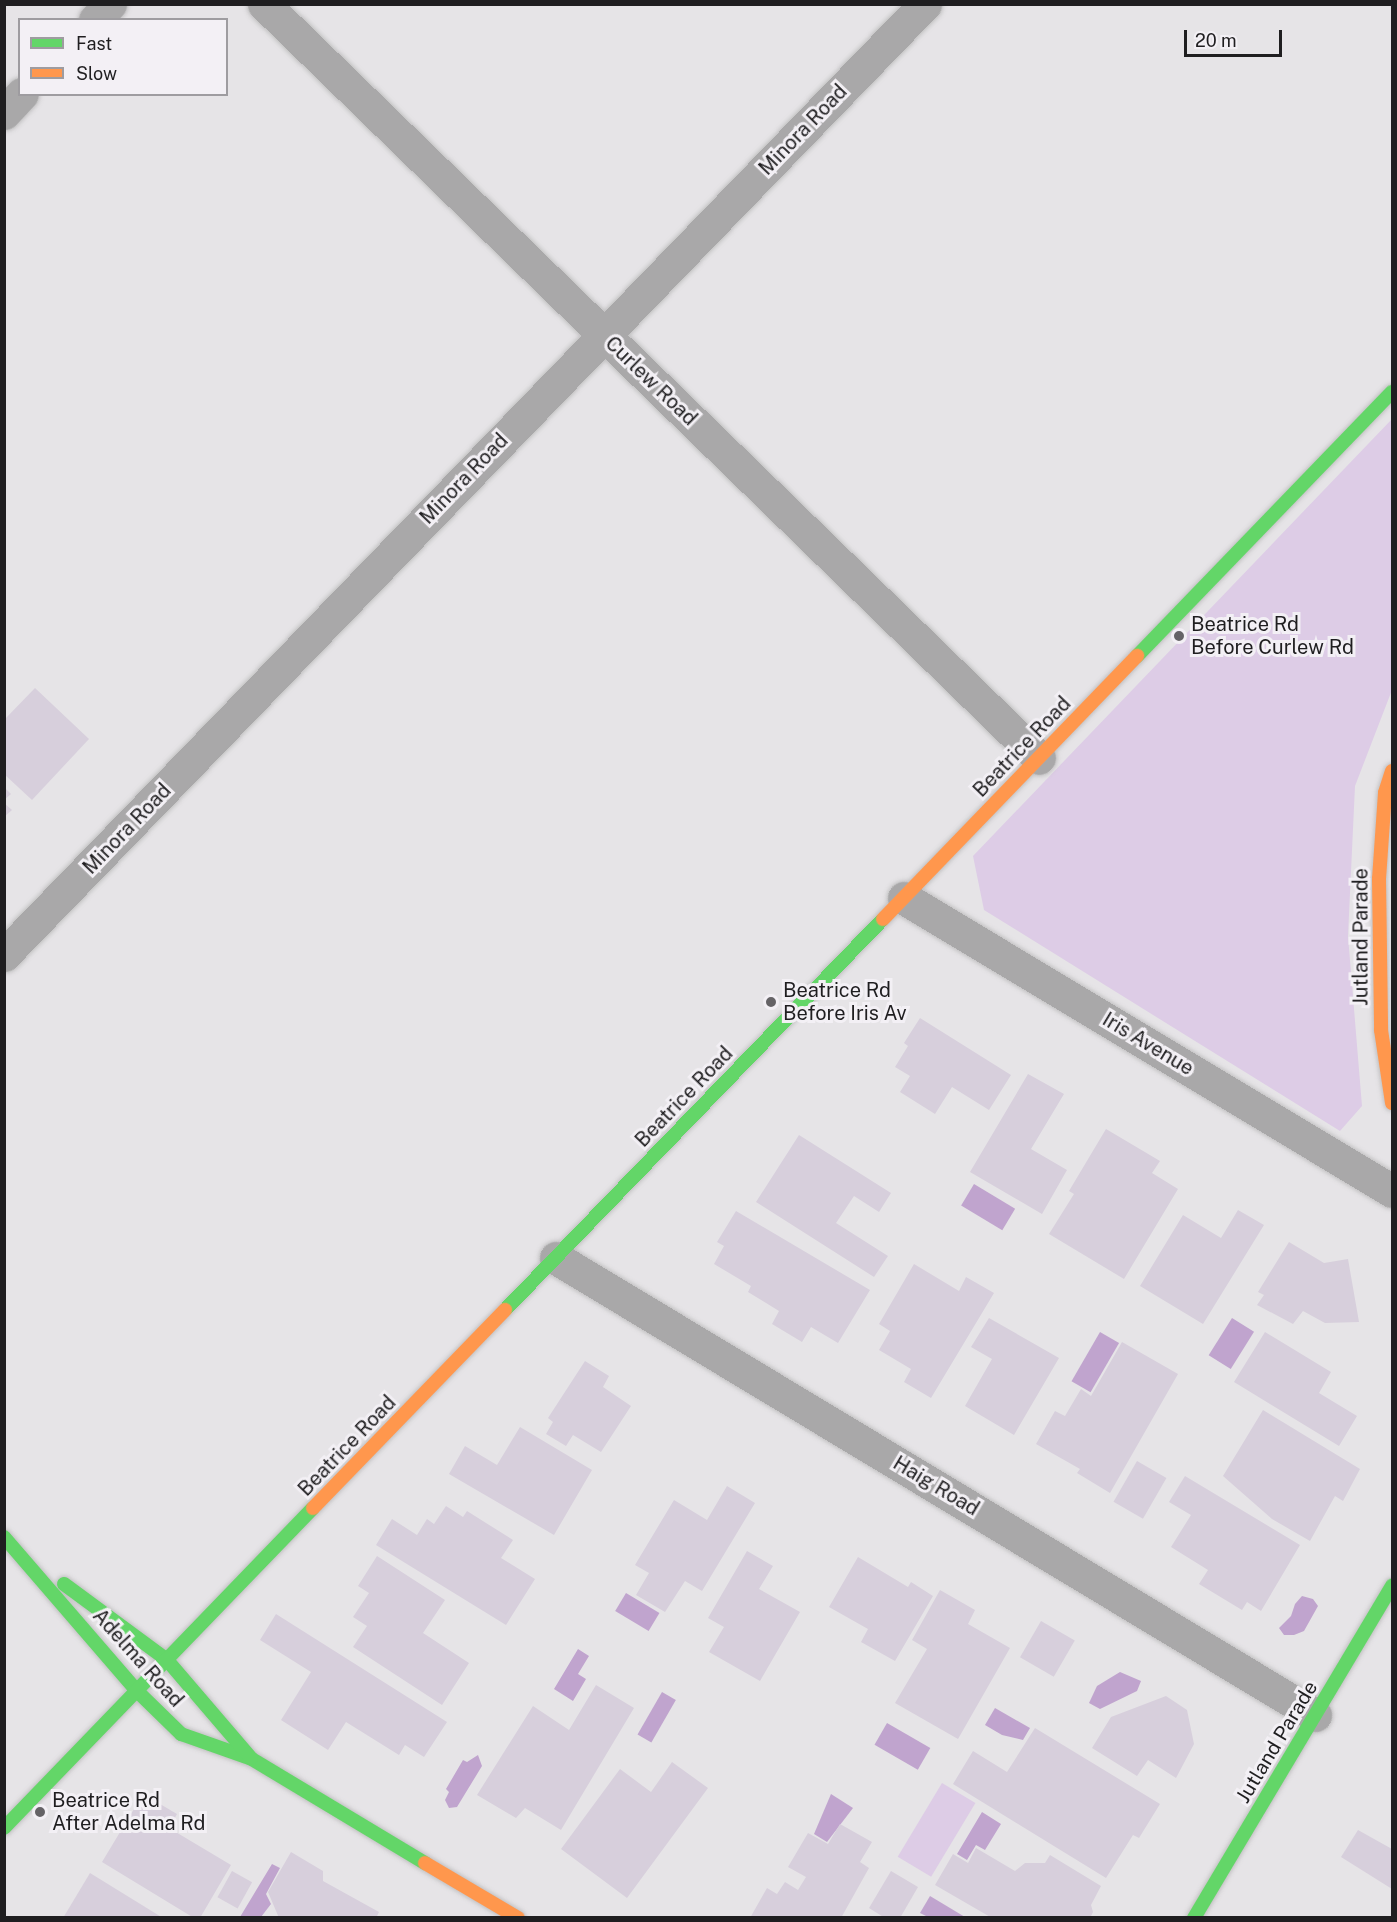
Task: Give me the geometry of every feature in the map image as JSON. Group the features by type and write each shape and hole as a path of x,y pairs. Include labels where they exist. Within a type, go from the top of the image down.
{"street":[{"path":"97,18 110,4"},
{"name":"Curlew Road","path":"264,4 1039,758"},
{"name":"Minora Road","path":"4,955 925,4"},
{"path":"4,113 20,96"},
{"name":"Beatrice Road","path":"4,1828 1392,392"},
{"name":"Jutland Parade","path":"1392,771 1385,793 1379,879 1382,1030 1392,1102"},
{"name":"Iris Avenue","path":"904,897 1392,1191"},
{"name":"Haig Road","path":"556,1258 1315,1715"},
{"name":"Adelma Road","path":"4,1537 19,1551 167,1660 252,1759"},
{"name":"Adelma Road","path":"19,1551 137,1691 181,1734 252,1759 513,1916"},
{"name":"Jutland Parade","path":"1194,1917 1392,1586"}],"shaded area":[{"path":"1392,419 1392,690 1355,786 1348,936 1362,1106 1340,1131 984,910 973,856"},
{"path":"974,1184 1015,1209 1002,1230 961,1205"},
{"path":"1232,1318 1254,1332 1231,1369 1209,1355"},
{"path":"1100,1332 1119,1343 1091,1392 1072,1381"},
{"path":"626,1593 659,1613 649,1631 615,1611"},
{"path":"1302,1596 1313,1599 1318,1606 1304,1631 1294,1635 1284,1635 1279,1628 1291,1616 1295,1604"},
{"path":"578,1649 589,1656 578,1674 586,1679 573,1701 554,1689"},
{"path":"1120,1672 1141,1681 1137,1691 1100,1709 1089,1703 1097,1686"},
{"path":"662,1692 676,1700 651,1742 638,1734"},
{"path":"995,1708 1030,1728 1023,1740 1002,1735 985,1725"},
{"path":"887,1723 930,1748 918,1770 874,1745"},
{"path":"478,1755 482,1766 457,1807 449,1808 445,1800 449,1792 446,1789 463,1760 467,1762"},
{"path":"942,1783 975,1803 931,1877 898,1857"},
{"path":"831,1794 853,1808 827,1842 814,1834"},
{"path":"982,1812 1001,1824 985,1850 976,1845 967,1860 957,1854"},
{"path":"272,1864 280,1868 266,1894 271,1904 261,1917 240,1917"},
{"path":"930,1896 965,1917 928,1917 920,1913"}],"building":[{"path":"35,688 89,739 32,800 4,774 4,720"},
{"path":"4,787 11,794 4,800"},
{"path":"4,803 12,810 4,817"},
{"path":"920,1018 1011,1075 989,1110 952,1087 935,1114 900,1092 910,1076 895,1067 908,1046 904,1043"},
{"path":"1028,1074 1064,1094 1031,1149 1067,1170 1042,1214 970,1172"},
{"path":"1106,1129 1160,1161 1152,1173 1178,1189 1124,1279 1049,1234 1074,1194 1069,1191"},
{"path":"799,1135 891,1193 879,1212 854,1196 836,1223 888,1256 874,1277 756,1202"},
{"path":"1238,1210 1264,1225 1203,1324 1140,1286 1183,1215 1221,1238"},
{"path":"736,1211 870,1290 838,1343 811,1327 802,1342 772,1324 779,1311 748,1292 751,1286 714,1264 724,1246 717,1242"},
{"path":"1289,1242 1324,1263 1348,1259 1359,1322 1325,1323 1303,1311 1293,1324 1257,1305 1264,1295 1258,1292"},
{"path":"914,1264 959,1291 966,1277 994,1293 931,1398 904,1382 911,1369 879,1350 890,1331 879,1324"},
{"path":"989,1318 1059,1358 1014,1435 965,1406 992,1359 971,1347"},
{"path":"1265,1332 1331,1372 1319,1393 1357,1416 1339,1446 1234,1382"},
{"path":"1122,1342 1178,1374 1110,1493 1077,1473 1080,1469 1036,1444 1055,1411 1065,1416 1081,1389 1091,1396"},
{"path":"585,1361 609,1376 603,1387 631,1406 601,1452 573,1435 566,1446 546,1434 553,1422 548,1418"},
{"path":"1263,1410 1360,1469 1343,1501 1335,1496 1310,1541 1272,1519 1223,1476"},
{"path":"520,1427 592,1470 554,1535 449,1474 465,1446 497,1465"},
{"path":"1137,1461 1166,1478 1143,1519 1114,1502"},
{"path":"1185,1476 1300,1545 1261,1611 1247,1602 1242,1610 1199,1584 1208,1570 1171,1547 1191,1515 1169,1502"},
{"path":"727,1486 755,1503 702,1591 685,1581 665,1612 636,1595 649,1573 635,1565 674,1500 707,1520"},
{"path":"446,1506 463,1517 467,1511 513,1540 501,1558 535,1579 506,1625 376,1545 392,1519 417,1535 427,1519 434,1524"},
{"path":"747,1551 773,1566 759,1589 800,1612 760,1681 709,1652 724,1627 708,1618"},
{"path":"377,1556 445,1600 423,1633 469,1663 442,1705 353,1647 367,1626 353,1617 369,1593 358,1586"},
{"path":"858,1557 908,1587 911,1582 933,1596 895,1661 861,1642 868,1629 829,1607"},
{"path":"940,1590 975,1610 968,1624 1010,1648 958,1739 895,1703 927,1649 912,1640"},
{"path":"276,1614 447,1722 424,1757 405,1745 399,1755 346,1722 328,1750 281,1720 311,1672 260,1640"},
{"path":"1041,1621 1075,1640 1054,1677 1020,1657"},
{"path":"596,1685 634,1708 561,1830 525,1808 516,1818 477,1795 533,1706 569,1730"},
{"path":"1166,1696 1187,1710 1194,1744 1176,1778 1148,1760 1137,1776 1092,1748 1111,1717"},
{"path":"1035,1728 1160,1804 1139,1838 1133,1835 1106,1878 953,1784 973,1751 1007,1772"},
{"path":"672,1762 708,1788 627,1898 561,1849 620,1769 651,1792"},
{"path":"143,1794 177,1814 169,1828 231,1865 200,1918 194,1918 102,1862"},
{"path":"840,1824 872,1842 860,1862 869,1868 841,1918 750,1918 767,1888 777,1894 785,1882 798,1890 806,1877 788,1867 808,1833 828,1844"},
{"path":"1358,1830 1392,1849 1392,1889 1341,1857"},
{"path":"976,1848 1015,1871 1025,1863 1045,1863 1050,1855 1101,1886 1091,1905 1093,1912 1090,1918 992,1918 935,1885 953,1854 968,1863"},
{"path":"291,1852 323,1871 323,1881 379,1912 376,1918 279,1918 268,1892"},
{"path":"232,1871 252,1882 238,1908 217,1897"},
{"path":"891,1871 918,1887 900,1918 885,1918 869,1908"},
{"path":"90,1873 163,1918 63,1918"}],"traffic: fast":[{"path":"1137,656 1392,392"},
{"path":"505,1310 883,919"},
{"path":"4,1828 313,1508"},
{"path":"4,1537 137,1691 181,1734 252,1759 425,1863"},
{"path":"64,1584 167,1660 251,1758"},
{"path":"1194,1918 1392,1586"}],"traffic: slow":[{"path":"883,919 1137,656"},
{"path":"1392,771 1385,793 1379,879 1381,1030 1392,1103"},
{"path":"313,1508 505,1310"},
{"path":"425,1863 518,1918"}],"place":[{"name":"Beatrice Rd Before Curlew Rd","path":"1179,636"},
{"name":"Beatrice Rd Before Iris Av","path":"771,1002"},
{"name":"Beatrice Rd After Adelma Rd","path":"40,1812"}]}
